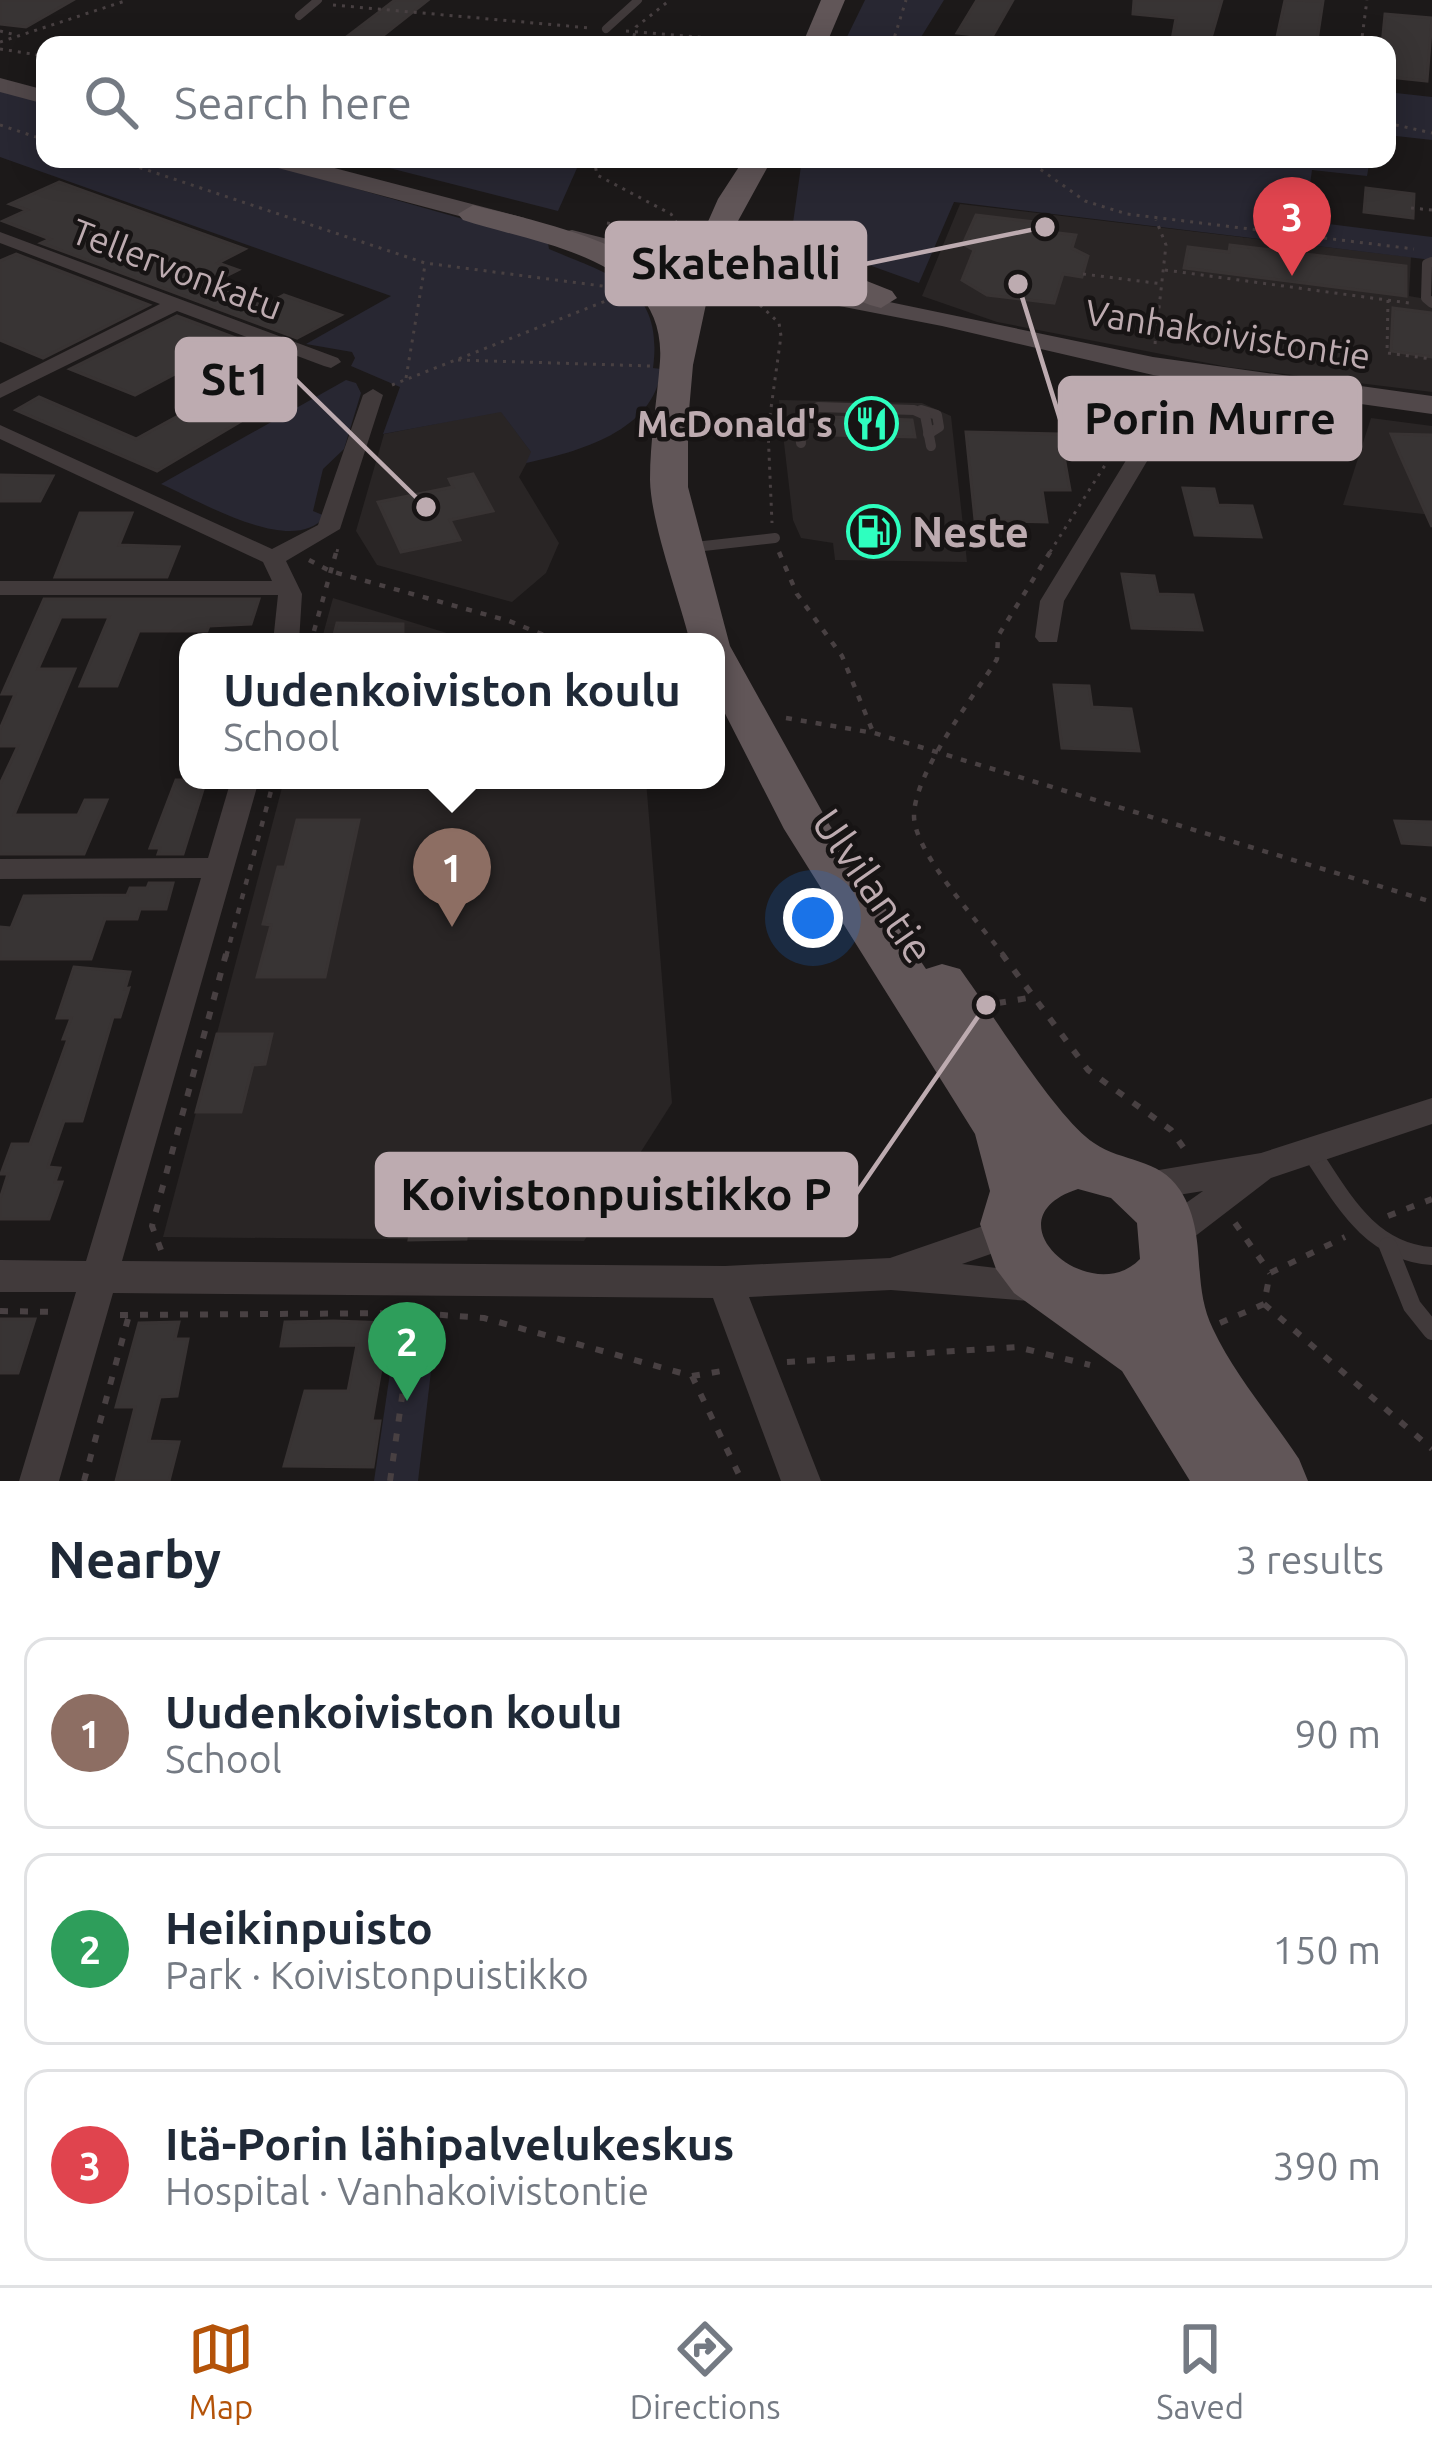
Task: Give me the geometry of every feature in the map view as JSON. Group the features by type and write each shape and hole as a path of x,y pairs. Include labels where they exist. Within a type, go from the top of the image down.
{"main road":[{"path":"819,36 835,5"},
{"path":"0,73 36,83"},
{"path":"0,85 36,95"},
{"path":"305,168 722,274"},
{"path":"363,168 675,245 722,274"},
{"path":"666,365 722,274 740,230 751,173"},
{"path":"684,535 702,372 733,199 751,173"},
{"path":"473,214 607,257 671,309 666,365 669,487 709,633"},
{"path":"740,230 760,250 881,298"},
{"name":"Vanhakoivistontie","path":"722,274 881,298 942,317"},
{"name":"Vanhakoivistontie","path":"722,274 942,317 1153,366 1432,405"},
{"name":"Ulvilantie","path":"725,666 768,721 831,824 1037,1118 1078,1165"},
{"name":"Ulvilantie","path":"768,721 808,829 1002,1130 1014,1213"},
{"path":"1180,1213 1112,1171 1078,1165 1052,1169 1027,1182 1014,1213 1023,1264 1144,1352 1228,1481"},
{"path":"1059,1292 1112,1303 1142,1294 1180,1213"},
{"path":"1180,1213 1184,1339 1275,1481"}],"street":[{"name":"Tellervonkatu","path":"0,237 331,362"},
{"path":"0,392 175,304"},
{"path":"1048,638 1052,602 1190,372"},
{"path":"274,558 328,529 382,391"},
{"path":"0,431 274,558 290,588 288,633"},
{"path":"0,588 290,588"},
{"path":"39,1481 242,789"},
{"path":"0,869 220,868"},
{"path":"1180,1213 1262,1167 1432,1111"},
{"path":"891,1274 1014,1213"},
{"path":"0,1276 98,1277 148,1297 891,1274 1059,1292"},
{"path":"724,1282 801,1481"}],"lane":[{"path":"606,29 638,0"},
{"path":"299,16 317,2"},
{"path":"1432,262 1427,264 1426,298 1432,303"},
{"path":"801,443 799,420 818,407 937,415 939,427 930,440"},
{"path":"684,535 775,538"},
{"path":"1310,1150 1364,1228 1388,1246 1432,1256"},
{"path":"1388,1246 1412,1306 1432,1331"}],"path":[{"path":"0,42 128,0"},
{"path":"347,6 361,0"},
{"path":"635,36 670,0"},
{"path":"895,36 906,0"},
{"path":"1362,36 1367,0"},
{"path":"317,2 414,10"},
{"path":"0,31 18,34"},
{"path":"0,50 36,55"},
{"path":"0,125 36,137"},
{"path":"1396,128 1432,133"},
{"path":"141,168 425,263 644,287"},
{"path":"591,220 675,245 680,228 671,214 606,182 596,168"},
{"path":"1039,168 1085,201 1156,220 1432,251"},
{"path":"1412,208 1432,210"},
{"path":"1156,220 1166,245 1153,366 1123,434 998,636 997,659 924,779 914,817 926,850 1088,1070 1171,1130 1180,1213 1270,1273"},
{"path":"406,377 425,263"},
{"path":"1165,270 1410,303"},
{"path":"722,274 779,323 767,424 767,496 775,538 796,594 842,656 874,733"},
{"path":"1083,274 1163,284"},
{"path":"1210,286 1213,277"},
{"path":"1256,293 1259,283"},
{"path":"382,391 406,377 644,287"},
{"path":"1312,290 1312,299"},
{"path":"1360,296 1364,307"},
{"path":"1388,300 1387,353 1432,359"},
{"path":"452,360 666,365"},
{"path":"314,633 344,529"},
{"path":"768,721 874,733 1432,902"},
{"path":"84,1481 129,1316 148,1297 161,1249 152,1226 272,789"},
{"path":"986,1005 1034,997"},
{"path":"148,1297 484,1318 692,1376 742,1481"},
{"path":"1264,1304 1432,1449"},
{"path":"0,1311 129,1316"},
{"path":"390,1481 414,1313"}],"shaded area":[{"path":"865,0 944,0 922,36 847,36"},
{"path":"0,90 36,100 36,168 283,168 548,243 549,249 612,277 642,301 654,340 653,368 661,369 656,390 645,408 611,435 526,463 531,452 501,412 383,434 400,387 351,366 352,352 306,344 391,296 0,157"},
{"path":"1396,93 1432,97 1432,140 1396,136"},
{"path":"389,168 577,168 558,211"},
{"path":"801,168 1368,168 1367,176 1312,170 1305,221 1432,237 1432,260 954,202 919,283 791,237"},
{"path":"960,204 1411,257 1409,296 1432,300 1432,392 1228,367 997,322 922,296"},
{"path":"346,380 356,383 361,393 344,449 323,469 313,511 325,516 310,527 269,529 161,484"},
{"path":"779,400 922,403 951,416 967,562 835,560 833,543 801,538 793,520"},
{"path":"501,411 532,453 519,477 559,543 546,573 512,602 377,565 356,531 384,434"},
{"path":"1371,418 1432,426 1432,515 1343,505"},
{"path":"333,598 447,633 323,633"},
{"path":"282,789 647,789 672,1103 584,1241 163,1237"},
{"path":"398,1319 437,1321 418,1481 374,1481"}],"building":[{"path":"0,0 73,0 26,27 0,24"},
{"path":"395,0 428,0 382,36 348,36"},
{"path":"977,0 1013,0 993,36 957,33"},
{"path":"1134,0 1222,0 1212,36 1173,36 1176,18 1133,14"},
{"path":"1285,0 1323,1 1318,36 1277,36"},
{"path":"1385,14 1432,18 1427,81 1396,78 1396,36 1383,36"},
{"path":"59,182 245,249 218,263 238,270 208,285 263,306 284,295 341,315 297,338 41,243 50,239 3,221 27,210 10,204"},
{"path":"1366,188 1414,194 1413,218 1364,212"},
{"path":"976,215 1036,222 1033,230 1076,235 1072,248 1088,256 1082,277 1063,274 1054,303 987,295 962,280 974,250 963,244"},
{"path":"1230,245 1406,266 1406,296 1184,268 1188,247 1229,252"},
{"path":"16,254 149,305 43,358 0,340 0,261"},
{"path":"1393,308 1432,313 1432,357 1391,351"},
{"path":"177,316 273,352 244,368 211,355 135,395 70,369"},
{"path":"39,397 136,439 191,409 207,415 234,401 258,411 157,471 16,410"},
{"path":"1238,410 1267,410 1272,425 1303,426 1313,453 1251,451"},
{"name":"McDonald's","path":"830,417 912,420 915,437 830,435"},
{"path":"966,432 1060,434 1070,490 1042,490 1047,522 975,520"},
{"path":"1391,434 1432,435 1432,527 1399,453"},
{"path":"473,474 493,511 450,520 460,540 401,552 378,502 453,487 449,479"},
{"path":"0,475 53,476 40,501 0,501"},
{"path":"1183,488 1214,489 1218,505 1252,506 1261,537 1195,535"},
{"path":"80,513 132,513 119,545 179,547 167,577 55,577"},
{"path":"1122,574 1154,576 1158,594 1193,595 1202,630 1132,628"},
{"path":"44,599 259,599 251,624 209,626 207,631 139,631 117,686 80,686 109,617 61,617 38,669 75,669 14,815 78,815 85,800 107,800 84,854 0,854 0,784 18,746 0,746 0,729 15,694 2,694"},
{"path":"337,623 403,624 403,633 334,633"},
{"path":"1054,685 1089,686 1092,707 1131,709 1139,751 1062,748"},
{"path":"176,780 179,789 203,789 183,854 158,854 160,848 150,848"},
{"path":"297,820 359,820 325,977 257,977 271,925 263,924"},
{"path":"1395,821 1432,822 1432,845 1402,843"},
{"path":"149,883 173,883 166,909 140,909 137,919 105,919 91,959 0,959 0,927 11,928 24,896 127,895 130,888 147,888"},
{"path":"74,967 130,972 125,989 129,988 120,1017 113,1017 82,1121 64,1121 48,1167 60,1168 55,1182 62,1182 49,1219 0,1219 8,1174 1,1174 12,1144 30,1144 68,1039 63,1039 71,1018 57,1018"},
{"path":"217,1034 272,1034 265,1064 253,1065 241,1112 196,1112"},
{"path":"470,1193 466,1239 409,1240 415,1194"},
{"path":"0,1319 35,1319 18,1373 0,1373"},
{"path":"179,1322 175,1339 188,1339 177,1396 160,1397 149,1441 179,1442 169,1481 116,1481 135,1407 116,1407 139,1323"},
{"path":"285,1322 389,1323 372,1421 380,1421 373,1467 284,1466 305,1391 348,1391 357,1345 281,1346"}],"place":[{"name":"Skatehalli","path":"1045,227"},
{"name":"Itä-Porin lähipalvelukeskus","path":"1292,276"},
{"name":"Porin Murre","path":"1018,284"},
{"name":"McDonald's","path":"872,424"},
{"name":"St1","path":"426,507"},
{"name":"Neste","path":"873,532"},
{"name":"Uudenkoiviston koulu","path":"452,927"},
{"name":"Koivistonpuistikko P","path":"986,1005"},
{"name":"Heikinpuisto","path":"407,1401"}]}
